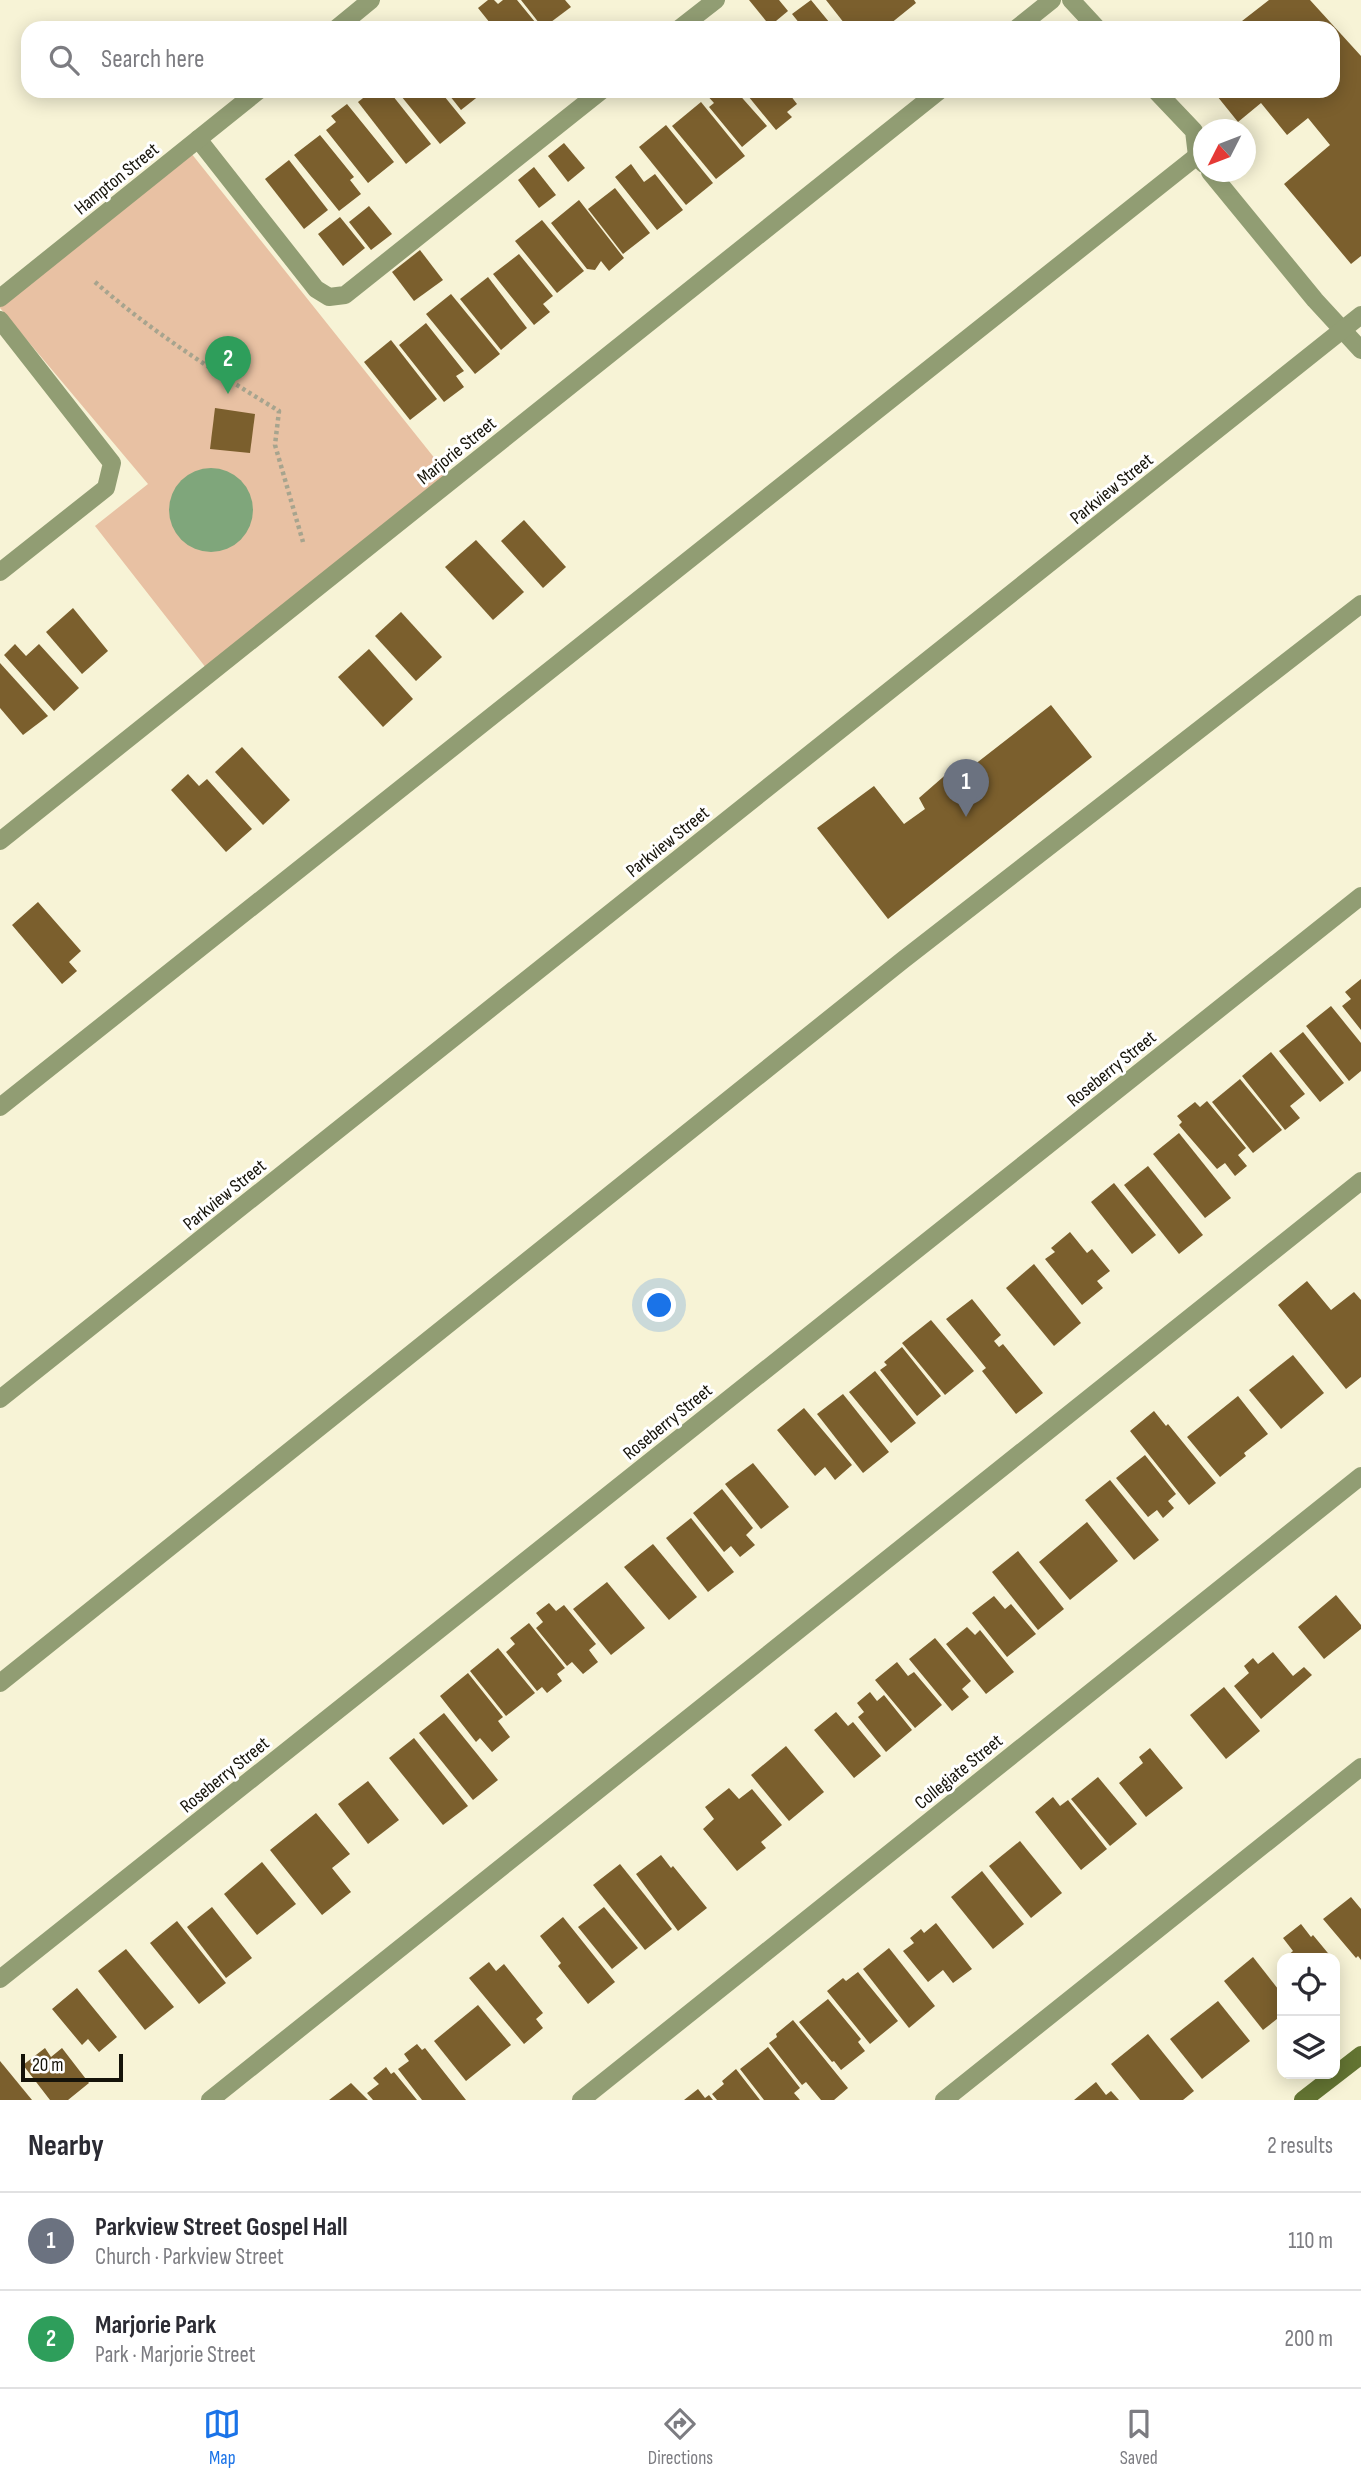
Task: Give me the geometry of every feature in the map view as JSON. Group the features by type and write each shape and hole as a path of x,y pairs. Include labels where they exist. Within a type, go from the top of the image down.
{"main road":[{"path":"1303,2100 1361,2055"}],"street":[{"path":"346,21 372,0"},
{"path":"689,21 716,0"},
{"path":"1026,21 1052,0"},
{"path":"1071,0 1090,21"},
{"name":"Hampton Street","path":"0,298 249,98"},
{"path":"198,139 316,289 329,297 345,295 592,98"},
{"name":"Marjorie Street","path":"0,841 930,98"},
{"path":"1163,98 1193,130"},
{"path":"0,1107 1193,166"},
{"path":"1218,182 1342,331 1361,350"},
{"name":"Parkview Street","path":"0,1399 1361,315"},
{"path":"0,320 112,463 106,488 0,572"},
{"path":"0,1683 913,952 1361,604"},
{"name":"Roseberry Street","path":"0,1979 1361,896"},
{"path":"210,2100 1361,1181"},
{"name":"Collegiate Street","path":"581,2100 1361,1476"},
{"path":"943,2100 1361,1767"}],"path":[{"path":"95,282 174,345 279,411 275,444 303,542"}],"shaded area":[{"path":"187,148 452,480 210,673 95,526 148,484 0,308 0,298"},
{"path":"203,468 219,468 235,475 246,486 253,502 250,526 241,540 219,552 203,552 187,545 176,534 169,518 169,502 176,486 187,475"}],"building":[{"path":"488,0 494,0 498,4 503,0 517,0 534,21 488,21 478,8"},
{"path":"521,0 565,0 571,7 552,21 538,21"},
{"path":"749,0 779,0 788,11 776,21 766,21"},
{"path":"811,0 828,21 798,21 792,14"},
{"path":"826,0 914,0 916,3 894,21 842,21"},
{"path":"1269,0 1310,0 1329,21 1242,21"},
{"path":"1340,33 1361,56 1361,256 1351,264 1284,184 1330,145 1308,118 1287,135 1261,103 1242,119 1236,119 1219,98 1340,98"},
{"path":"363,98 395,98 431,144 406,164 358,102"},
{"path":"403,98 446,98 466,123 440,144"},
{"path":"452,98 476,98 461,110"},
{"path":"710,98 742,98 767,126 742,147 709,107 714,103"},
{"path":"750,98 792,98 797,104 787,112 792,117 776,130"},
{"path":"701,102 745,156 716,179 672,126"},
{"path":"347,104 394,162 368,183 326,130 336,122 331,116"},
{"path":"666,125 713,183 686,205 639,147"},
{"path":"320,135 354,177 350,180 361,194 339,211 294,155"},
{"path":"564,143 585,168 568,182 548,156"},
{"path":"289,160 328,210 304,229 265,179"},
{"path":"631,164 644,182 655,174 683,210 657,230 615,177"},
{"path":"534,167 556,195 539,208 518,180"},
{"path":"615,188 650,233 623,254 588,209"},
{"path":"579,200 624,258 609,271 601,261 595,270 587,269 551,223"},
{"path":"369,206 392,234 371,250 349,222"},
{"path":"340,217 365,248 343,266 318,234"},
{"path":"542,220 584,271 557,293 515,241"},
{"path":"420,250 443,280 414,301 392,272"},
{"path":"519,254 553,296 543,304 550,312 534,325 493,274"},
{"path":"488,277 527,328 501,350 460,299"},
{"path":"451,294 500,354 475,374 426,314"},
{"path":"426,323 464,371 456,376 464,387 444,402 399,345"},
{"path":"391,340 437,399 410,420 364,362"},
{"path":"215,408 255,414 250,453 210,449"},
{"path":"524,520 566,567 543,588 501,541"},
{"path":"476,540 524,592 493,620 445,567"},
{"path":"73,608 108,651 82,674 46,632"},
{"path":"401,612 442,657 416,681 375,636"},
{"path":"15,644 26,656 39,644 79,688 54,711 4,655"},
{"path":"369,649 413,699 383,727 338,677"},
{"path":"0,663 48,716 23,735 0,708"},
{"path":"1051,705 1092,757 888,919 817,828 874,786 904,824 925,809 919,798 950,771 956,779"},
{"path":"242,747 290,800 263,825 215,772"},
{"path":"188,774 199,786 207,779 252,829 226,852 171,790"},
{"path":"38,902 81,951 69,962 77,971 62,984 12,925"},
{"path":"1361,979 1361,1030 1342,1006 1351,999 1345,992"},
{"path":"1331,1006 1361,1043 1361,1071 1349,1081 1306,1026"},
{"path":"1303,1032 1344,1083 1320,1102 1279,1051"},
{"path":"1271,1052 1305,1094 1290,1106 1300,1118 1285,1130 1242,1076"},
{"path":"1240,1079 1282,1130 1253,1153 1212,1102"},
{"path":"1207,1101 1246,1148 1238,1155 1247,1166 1235,1176 1225,1163 1217,1169 1179,1125 1182,1122 1177,1116 1195,1102 1200,1107"},
{"path":"1179,1133 1231,1198 1205,1218 1153,1154"},
{"path":"1148,1166 1203,1235 1179,1254 1124,1185"},
{"path":"1114,1183 1156,1235 1132,1254 1091,1202"},
{"path":"1070,1232 1087,1253 1092,1249 1110,1271 1097,1281 1103,1288 1082,1305 1045,1259 1055,1252 1051,1248"},
{"path":"1034,1264 1081,1323 1054,1346 1006,1288"},
{"path":"1307,1281 1331,1310 1354,1292 1361,1300 1361,1377 1346,1389 1278,1305"},
{"path":"972,1299 1001,1335 994,1341 999,1347 1003,1344 1043,1393 1016,1414 982,1371 986,1368 946,1319"},
{"path":"931,1320 974,1371 945,1395 902,1343"},
{"path":"902,1347 941,1396 917,1416 880,1370 887,1365 884,1362"},
{"path":"1293,1355 1324,1393 1281,1429 1249,1390"},
{"path":"875,1371 916,1423 891,1443 849,1392"},
{"path":"843,1394 889,1452 863,1473 817,1414"},
{"path":"1238,1396 1268,1434 1220,1477 1187,1437"},
{"path":"804,1408 852,1465 835,1480 825,1467 815,1476 777,1430"},
{"path":"1154,1411 1166,1426 1168,1424 1216,1483 1189,1505 1130,1431"},
{"path":"1145,1455 1176,1494 1168,1501 1174,1508 1163,1518 1157,1510 1148,1517 1116,1478"},
{"path":"753,1463 789,1507 761,1529 725,1484"},
{"path":"1110,1480 1159,1540 1134,1560 1085,1500"},
{"path":"722,1489 753,1528 746,1535 755,1545 740,1557 731,1546 724,1552 693,1513"},
{"path":"691,1518 734,1572 708,1592 666,1538"},
{"path":"1087,1522 1118,1561 1070,1600 1039,1562"},
{"path":"653,1544 697,1597 669,1620 624,1567"},
{"path":"1018,1551 1064,1609 1038,1630 992,1572"},
{"path":"607,1582 645,1628 611,1655 573,1609"},
{"path":"1336,1595 1361,1625 1361,1629 1324,1659 1298,1627"},
{"path":"994,1596 1005,1609 1011,1604 1036,1634 1007,1657 972,1613"},
{"path":"549,1603 556,1611 564,1605 596,1644 589,1650 598,1662 583,1674 572,1662 567,1666 536,1628 543,1622 536,1613"},
{"path":"529,1623 565,1668 557,1674 562,1681 547,1693 542,1687 537,1691 506,1652 515,1644 510,1638"},
{"path":"967,1627 975,1635 980,1630 1014,1672 986,1694 946,1644"},
{"path":"935,1638 971,1681 962,1689 969,1697 952,1711 909,1659"},
{"path":"498,1648 535,1693 506,1716 470,1671"},
{"path":"1273,1652 1293,1676 1304,1667 1312,1675 1261,1719 1234,1686 1249,1673 1244,1666 1253,1658 1258,1664"},
{"path":"897,1662 908,1676 914,1672 942,1705 915,1728 875,1680"},
{"path":"468,1673 503,1717 498,1721 510,1737 492,1752 480,1738 476,1742 440,1696"},
{"path":"1224,1687 1260,1731 1226,1759 1190,1715"},
{"path":"870,1692 877,1701 884,1695 912,1730 886,1752 858,1717 864,1712 857,1703"},
{"path":"836,1712 848,1726 853,1722 881,1756 854,1778 814,1730"},
{"path":"444,1713 498,1780 473,1800 419,1733"},
{"path":"414,1738 468,1806 443,1825 389,1758"},
{"path":"786,1746 824,1792 789,1821 751,1775"},
{"path":"1150,1748 1183,1788 1146,1817 1119,1783 1143,1763 1139,1757"},
{"path":"1098,1777 1137,1824 1110,1846 1071,1799"},
{"path":"368,1781 399,1820 368,1844 338,1804"},
{"path":"729,1788 739,1799 752,1789 782,1825 761,1842 766,1848 737,1871 703,1829 714,1819 705,1807"},
{"path":"1053,1797 1060,1806 1068,1800 1107,1849 1081,1870 1035,1812"},
{"path":"316,1813 350,1854 332,1868 351,1892 322,1915 270,1850"},
{"path":"1020,1841 1062,1893 1031,1918 989,1866"},
{"path":"661,1855 707,1908 678,1931 636,1874"},
{"path":"262,1862 296,1904 257,1935 224,1894"},
{"path":"620,1864 672,1929 645,1950 593,1885"},
{"path":"982,1871 1024,1924 993,1949 951,1897"},
{"path":"1351,1897 1361,1909 1361,1960 1358,1956 1356,1958 1323,1919"},
{"path":"212,1907 252,1958 226,1978 187,1927"},
{"path":"604,1907 638,1948 612,1969 578,1927"},
{"path":"563,1917 615,1982 588,2004 558,1966 561,1963 540,1936"},
{"path":"177,1921 226,1983 199,2004 150,1943"},
{"path":"936,1923 972,1969 953,1983 943,1970 928,1982 903,1951 914,1943 910,1938 921,1929 924,1933"},
{"path":"1301,1924 1328,1953 1291,1953 1293,1951 1283,1938"},
{"path":"889,1948 935,2006 909,2028 863,1969"},
{"path":"126,1949 174,2007 145,2030 98,1971"},
{"path":"1253,1957 1277,1988 1277,2019 1263,2030 1224,1981"},
{"path":"489,1962 496,1971 504,1964 543,2013 536,2019 543,2028 524,2044 469,1978"},
{"path":"858,1972 898,2021 870,2044 827,1991 843,1978 846,1981"},
{"path":"77,1988 117,2037 99,2052 88,2039 82,2045 52,2009"},
{"path":"828,1999 861,2039 858,2042 865,2051 841,2070 799,2022"},
{"path":"1218,2001 1250,2041 1202,2079 1170,2039"},
{"path":"478,2005 511,2045 466,2081 434,2041"},
{"path":"793,2020 848,2088 834,2100 821,2100 806,2082 802,2085 769,2043"},
{"path":"1148,2034 1194,2091 1183,2100 1140,2100 1111,2064"},
{"path":"417,2044 422,2050 425,2048 466,2100 422,2100 398,2069 409,2061 404,2054"},
{"path":"768,2047 800,2088 794,2093 800,2100 764,2100 740,2069"},
{"path":"45,2048 51,2057 62,2048 89,2083 68,2100 50,2100 23,2065"},
{"path":"0,2061 32,2100 0,2100"},
{"path":"386,2067 391,2074 394,2072 417,2100 373,2100 367,2093 379,2084 373,2078"},
{"path":"736,2069 760,2100 717,2100 712,2094"},
{"path":"1096,2082 1106,2095 1111,2091 1119,2100 1074,2100"},
{"path":"351,2083 368,2100 329,2100"},
{"path":"698,2089 705,2098 709,2095 713,2100 684,2100"}],"place":[{"name":"Marjorie Park","path":"228,394"},
{"name":"Parkview Street Gospel Hall","path":"966,817"}]}
